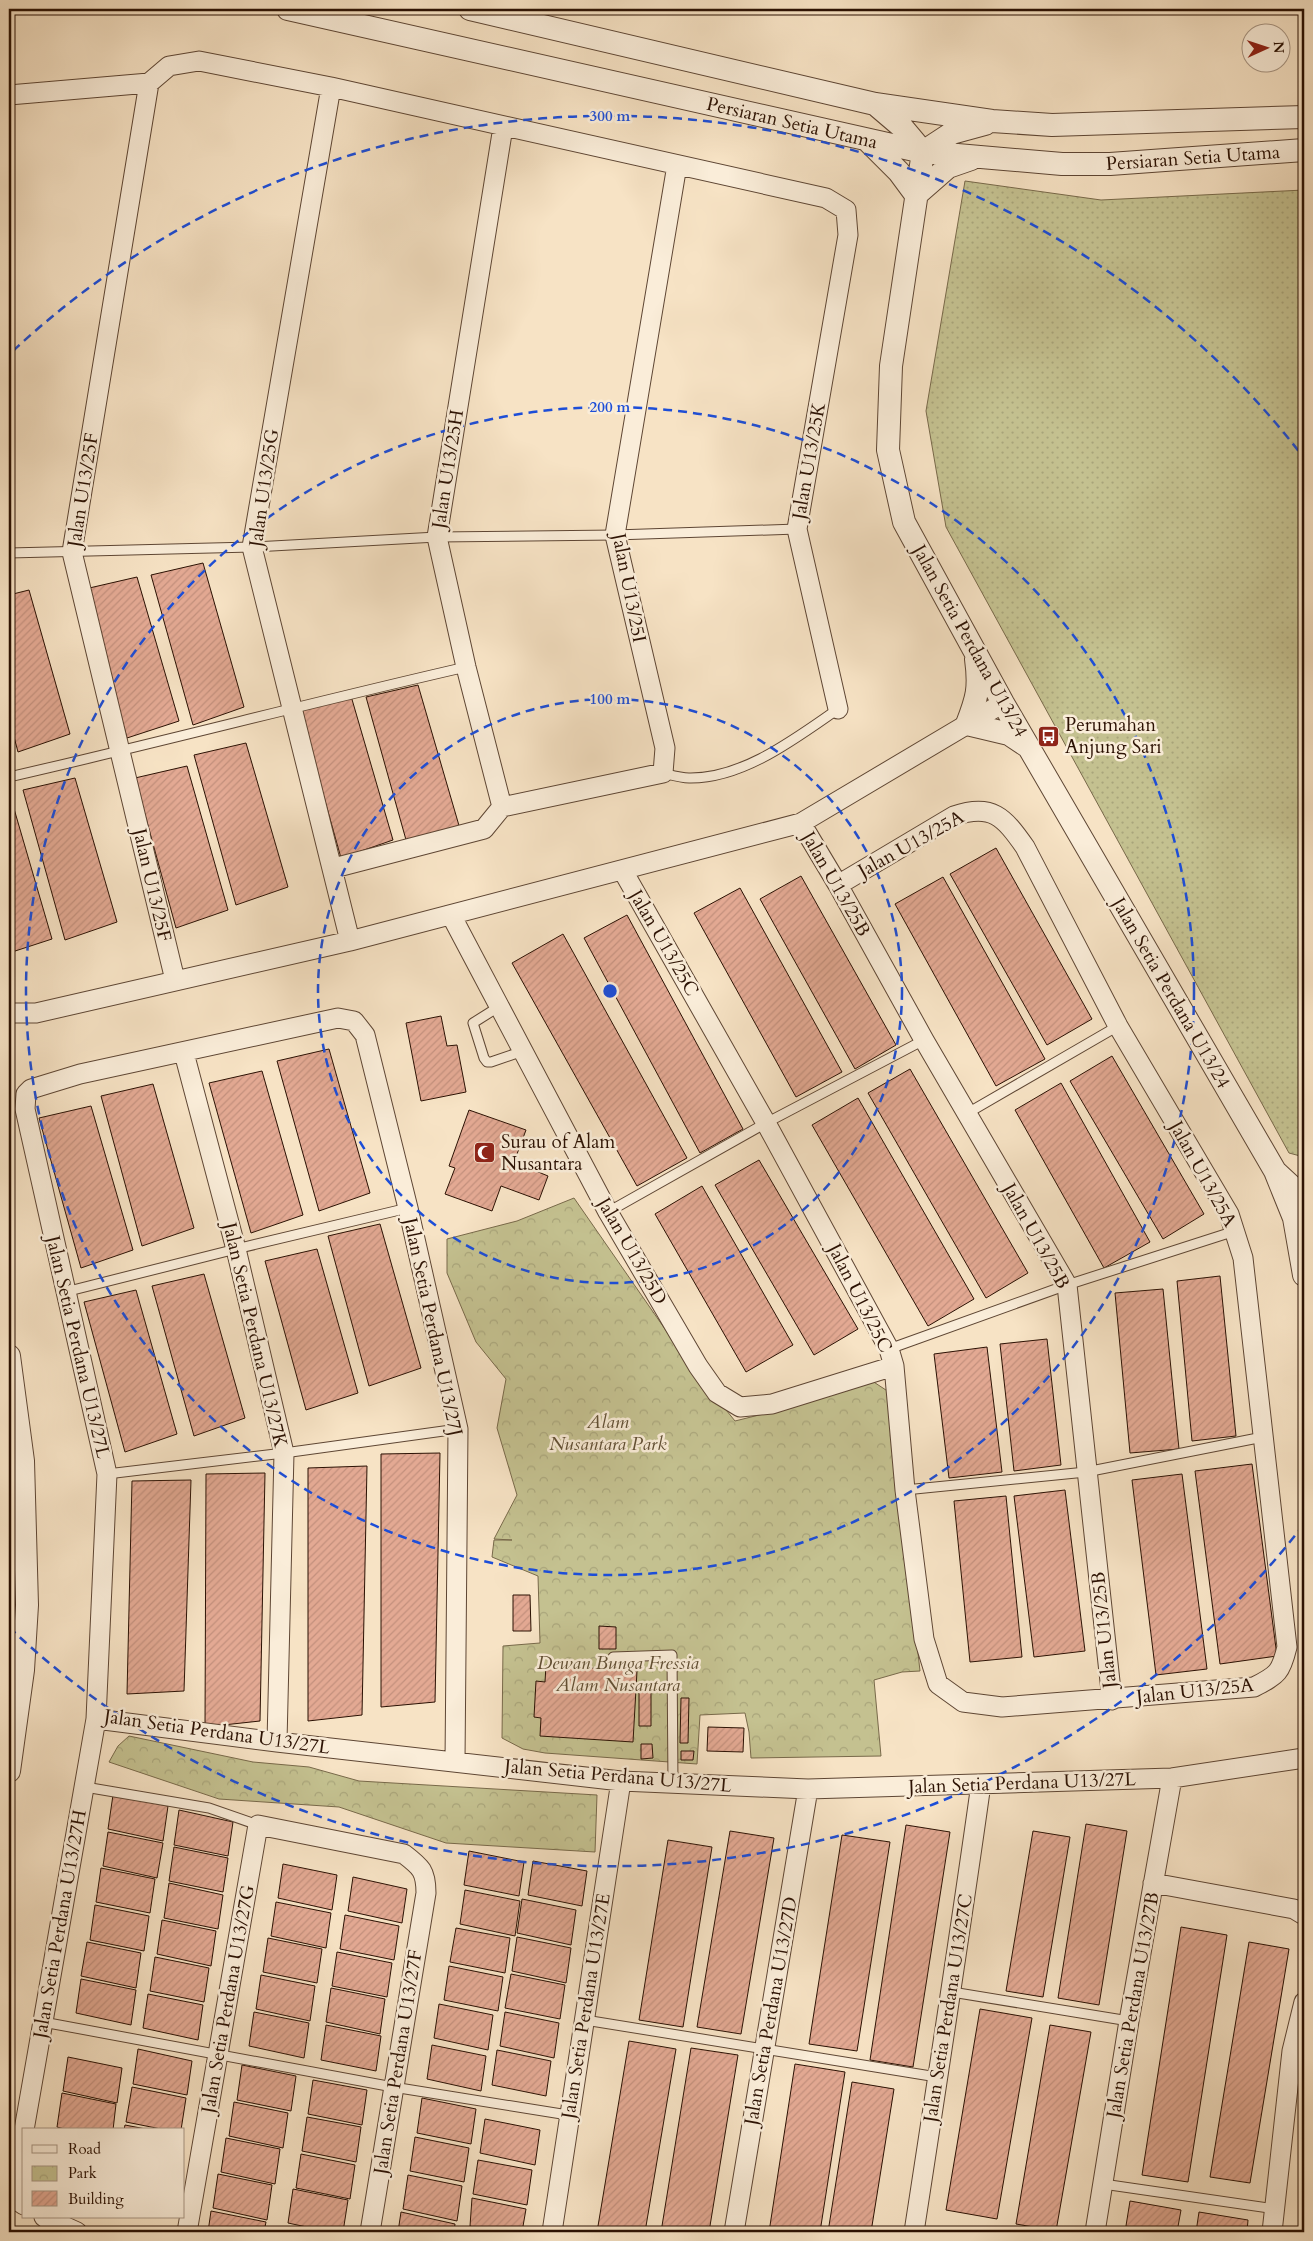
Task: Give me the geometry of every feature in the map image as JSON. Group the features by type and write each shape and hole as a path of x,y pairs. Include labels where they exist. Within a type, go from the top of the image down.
{"street":[{"name":"Persiaran Setia Utama","path":"288,9 923,152 1062,164 1110,164 1304,150"},
{"name":"Persiaran Setia Utama","path":"470,9 875,104 992,121 1062,125 1304,117"},
{"path":"9,95 149,83 169,66 199,61 332,87 502,127 677,165"},
{"name":"Jalan U13/25F","path":"149,83 72,552 175,980"},
{"name":"Jalan U13/25G","path":"332,87 252,547 334,868 350,941"},
{"path":"875,104 902,127 923,152 952,133 992,121"},
{"name":"Jalan U13/25H","path":"502,127 437,537 466,667 502,807"},
{"path":"867,140 899,172 916,196 948,167 975,157"},
{"name":"Jalan Setia Perdana U13/24","path":"923,152 891,366 888,450 904,522 1027,746 1299,1215 1304,1275"},
{"name":"Jalan U13/25K","path":"677,165 826,198 846,210 848,235 797,529 838,709"},
{"name":"Jalan U13/25I","path":"663,773 665,748 615,535 677,165"},
{"path":"967,724 977,697 979,678 974,651"},
{"path":"9,1013 36,1013 350,941 801,823 1003,703"},
{"path":"967,724 1009,734 1027,746"},
{"path":"334,868 484,830 502,807 663,773"},
{"name":"Jalan U13/25A","path":"838,885 954,816 971,810 988,811 1009,825 1025,847 1118,1026 1229,1214 1236,1231 1243,1258 1287,1647 1282,1667 1272,1678 1254,1687 1112,1700"},
{"name":"Jalan U13/25B","path":"801,823 838,885 966,1114 1067,1286 1112,1700"},
{"name":"Jalan U13/25C","path":"623,871 766,1123 891,1358 924,1639 938,1684 963,1702 1002,1707 1112,1700"},
{"name":"Jalan U13/25D","path":"451,915 608,1212 698,1366 717,1394 740,1407 772,1404 891,1358"},
{"name":"Jalan Setia Perdana U13/27L","path":"354,1021 338,1018 184,1053 80,1074 38,1085 26,1094 25,1108 107,1474 96,1719 277,1742 621,1781 808,1789 1172,1778 1304,1758"},
{"name":"Jalan Setia Perdana U13/27J","path":"354,1021 365,1035 408,1208 458,1430 455,1762"},
{"name":"Jalan Setia Perdana U13/27K","path":"184,1053 236,1248 284,1453 277,1742"},
{"path":"1275,1171 1304,1195"},
{"path":"9,1356 23,1461 27,1605 23,1670 9,1771"},
{"name":"Jalan Setia Perdana U13/27H","path":"25,2128 96,1719"},
{"name":"Jalan Setia Perdana U13/27B","path":"1095,2232 1129,2021 1172,1778"},
{"name":"Jalan Setia Perdana U13/27E","path":"552,2232 568,2115 585,2020 621,1781"},
{"name":"Jalan Setia Perdana U13/27C","path":"917,2232 937,2077 952,1992 981,1784"},
{"name":"Jalan Setia Perdana U13/27D","path":"734,2232 808,1789"},
{"name":"Jalan Setia Perdana U13/27F","path":"258,1825 404,1854 420,1866 426,1879 426,1893 370,2232"},
{"name":"Jalan Setia Perdana U13/27G","path":"187,2232 258,1825"},
{"path":"1153,1882 1294,1909 1304,1915"},
{"path":"1272,2232 1292,2051 1304,2002"},
{"name":"Jalan Setia Perdana U13/27H","path":"21,2203 15,2183 22,2143"},
{"path":"46,2218 77,2232"}],"lane":[{"path":"9,553 252,547 437,537 615,535 797,529"},
{"path":"9,777 292,707 466,667"},
{"path":"663,773 689,778 726,774 781,748 838,709"},
{"path":"500,1006 473,1023 484,1058 491,1062 523,1051"},
{"path":"966,1114 1118,1026"},
{"path":"608,1212 766,1123 924,1040"},
{"path":"65,1292 236,1248 408,1208"},
{"path":"891,1358 1067,1286 1236,1231"},
{"path":"107,1474 458,1430"},
{"path":"905,1490 1086,1472 1263,1437"},
{"path":"613,1656 672,1655 673,1783"},
{"path":"85,1786 209,1808 258,1825"},
{"path":"952,1992 1129,2021"},
{"path":"585,2020 937,2077"},
{"path":"43,2022 393,2087 568,2115"},
{"path":"1104,2184 1275,2209"}],"green space":[{"path":"965,181 1101,200 1304,190 1304,1157 1289,1153 946,527 926,411"},
{"name":"Alam Nusantara Park","path":"574,1198 692,1368 735,1421 795,1406 863,1375 889,1392 920,1671 902,1672 874,1680 881,1756 751,1758 745,1713 700,1715 697,1764 545,1753 523,1749 502,1738 503,1646 540,1643 538,1576 492,1557 494,1540 512,1540 494,1539 517,1495 497,1428 506,1379 476,1342 447,1273 447,1239 517,1221"},
{"path":"129,1736 253,1762 309,1767 359,1781 597,1795 595,1852 446,1843 339,1807 219,1799 109,1762 118,1746"}],"building":[{"path":"203,563 244,707 193,725 151,575"},
{"path":"137,577 179,721 127,738 85,589"},
{"path":"29,590 70,734 18,752 9,718 9,595"},
{"path":"418,685 460,829 408,847 366,697"},
{"path":"351,696 393,840 341,858 299,708"},
{"path":"246,743 288,887 236,905 194,755"},
{"path":"187,766 228,910 176,928 135,778"},
{"path":"75,778 117,922 65,940 23,790"},
{"path":"9,795 52,939 9,953"},
{"path":"996,848 1092,1019 1047,1045 950,874"},
{"path":"801,876 896,1045 855,1069 760,899"},
{"path":"943,877 1045,1059 996,1086 895,904"},
{"path":"740,888 842,1072 796,1097 694,913"},
{"path":"627,915 743,1129 700,1153 584,938"},
{"path":"563,934 687,1158 637,1186 512,963"},
{"path":"441,1016 447,1046 457,1045 466,1092 421,1101 406,1023"},
{"path":"329,1049 370,1193 319,1211 277,1061"},
{"path":"1112,1056 1204,1214 1163,1239 1070,1081"},
{"path":"910,1069 1028,1273 986,1298 868,1093"},
{"path":"262,1071 303,1215 251,1233 209,1083"},
{"path":"1061,1083 1150,1242 1104,1268 1015,1110"},
{"path":"153,1084 194,1228 142,1246 101,1096"},
{"path":"858,1098 974,1299 928,1326 812,1125"},
{"path":"91,1106 133,1250 81,1268 39,1118"},
{"path":"469,1110 526,1130 514,1162 548,1176 539,1200 501,1186 492,1211 445,1194 455,1168 449,1166"},
{"path":"759,1160 858,1329 814,1355 715,1185"},
{"path":"702,1186 793,1345 746,1372 655,1214"},
{"path":"380,1224 421,1368 369,1386 328,1236"},
{"path":"317,1249 358,1393 306,1410 265,1261"},
{"path":"204,1274 245,1418 194,1436 152,1286"},
{"path":"1220,1276 1236,1436 1192,1441 1177,1281"},
{"path":"1163,1289 1179,1449 1130,1453 1115,1293"},
{"path":"136,1290 177,1434 125,1452 84,1302"},
{"path":"1047,1339 1061,1465 1014,1471 1000,1344"},
{"path":"987,1347 1002,1472 949,1478 934,1354"},
{"path":"440,1453 435,1702 381,1707 381,1454"},
{"path":"1252,1464 1277,1656 1220,1664 1195,1471"},
{"path":"367,1466 362,1715 308,1721 308,1468"},
{"path":"265,1473 260,1721 205,1727 206,1474"},
{"path":"1182,1474 1207,1669 1156,1675 1132,1480"},
{"path":"191,1480 184,1691 127,1694 132,1481"},
{"path":"1065,1490 1085,1651 1034,1657 1014,1496"},
{"path":"1006,1496 1022,1657 970,1662 954,1501"},
{"path":"513,1595 530,1595 531,1631 513,1631"},
{"path":"599,1626 616,1627 616,1649 599,1649"},
{"path":"546,1665 637,1671 633,1742 540,1736 541,1718 534,1717 536,1681 545,1682"},
{"path":"639,1685 651,1685 651,1726 639,1726"},
{"path":"681,1698 689,1698 688,1743 680,1743"},
{"path":"708,1727 744,1728 743,1752 707,1751"},
{"path":"641,1744 652,1744 653,1758 641,1759"},
{"path":"681,1751 694,1751 693,1760 681,1760"},
{"path":"113,1795 168,1806 163,1841 108,1829"},
{"path":"179,1810 233,1822 228,1856 174,1845"},
{"path":"1086,1824 1127,1831 1099,2005 1058,1998"},
{"path":"906,1825 950,1832 913,2067 870,2060"},
{"path":"730,1831 774,1838 741,2034 697,2027"},
{"path":"1033,1831 1070,1837 1043,1997 1006,1991"},
{"path":"108,1832 163,1843 157,1878 103,1866"},
{"path":"842,1835 890,1842 857,2051 809,2044"},
{"path":"668,1840 712,1847 683,2027 639,2020"},
{"path":"174,1847 228,1858 223,1892 169,1881"},
{"path":"469,1851 524,1862 519,1896 464,1885"},
{"path":"533,1861 587,1871 582,1906 528,1895"},
{"path":"283,1864 337,1875 332,1910 278,1898"},
{"path":"101,1868 155,1879 150,1913 96,1902"},
{"path":"353,1877 407,1889 402,1923 348,1911"},
{"path":"169,1883 223,1895 218,1929 164,1918"},
{"path":"465,1890 520,1901 515,1936 460,1924"},
{"path":"522,1899 576,1910 571,1945 517,1933"},
{"path":"276,1902 331,1913 326,1948 271,1936"},
{"path":"95,1905 149,1916 144,1951 90,1940"},
{"path":"345,1915 399,1926 394,1960 340,1949"},
{"path":"162,1920 216,1931 211,1966 157,1954"},
{"path":"1181,1927 1227,1935 1188,2182 1142,2175"},
{"path":"456,1928 510,1938 505,1973 450,1962"},
{"path":"517,1937 571,1948 566,1983 512,1971"},
{"path":"268,1938 322,1949 317,1983 263,1972"},
{"path":"87,1942 141,1953 136,1988 81,1976"},
{"path":"1249,1942 1289,1949 1250,2183 1210,2177"},
{"path":"337,1952 392,1963 387,1997 332,1986"},
{"path":"155,1957 209,1968 204,2002 150,1991"},
{"path":"449,1966 503,1977 498,2011 444,2000"},
{"path":"511,1974 565,1985 560,2019 505,2008"},
{"path":"261,1975 315,1986 310,2021 256,2009"},
{"path":"81,1979 136,1990 131,2025 76,2013"},
{"path":"331,1988 385,1999 380,2034 326,2022"},
{"path":"148,1994 203,2005 198,2040 143,2028"},
{"path":"439,2004 493,2015 488,2050 434,2038"},
{"path":"980,2009 1032,2018 997,2219 946,2210"},
{"path":"254,2012 309,2023 304,2058 249,2046"},
{"path":"505,2012 559,2023 554,2058 500,2046"},
{"path":"326,2025 381,2036 376,2071 321,2060"},
{"path":"1050,2025 1091,2032 1056,2231 1016,2224"},
{"path":"629,2041 676,2049 645,2232 597,2232"},
{"path":"432,2045 486,2056 481,2091 427,2079"},
{"path":"691,2048 738,2055 709,2232 661,2232"},
{"path":"138,2049 192,2061 187,2095 133,2084"},
{"path":"497,2050 551,2061 546,2096 492,2085"},
{"path":"68,2057 122,2068 117,2103 63,2091"},
{"path":"795,2064 845,2072 820,2232 769,2232"},
{"path":"242,2065 296,2076 291,2111 237,2100"},
{"path":"313,2080 367,2090 362,2125 308,2114"},
{"path":"852,2082 894,2089 871,2232 828,2232"},
{"path":"132,2087 186,2098 181,2128 156,2128 126,2122"},
{"path":"62,2093 116,2104 113,2128 57,2127"},
{"path":"422,2098 476,2109 471,2144 417,2133"},
{"path":"234,2102 288,2113 283,2148 229,2136"},
{"path":"307,2117 361,2127 356,2162 302,2151"},
{"path":"485,2119 540,2130 535,2165 480,2153"},
{"path":"125,2125 141,2128 124,2128"},
{"path":"415,2137 469,2148 464,2182 410,2171"},
{"path":"226,2138 280,2149 275,2184 221,2172"},
{"path":"301,2154 355,2165 350,2199 296,2188"},
{"path":"478,2160 532,2170 527,2205 473,2194"},
{"path":"218,2174 272,2185 267,2220 213,2208"},
{"path":"408,2175 462,2186 457,2221 403,2209"},
{"path":"293,2189 348,2200 343,2232 330,2232 288,2223"},
{"path":"472,2198 526,2209 522,2232 490,2232 470,2226"},
{"path":"1130,2201 1181,2210 1177,2232 1125,2232"},
{"path":"211,2211 266,2222 264,2232 208,2232"},
{"path":"401,2212 455,2224 454,2232 398,2232"},
{"path":"1199,2212 1248,2220 1247,2232 1196,2232"},
{"path":"286,2227 312,2232 285,2232"}],"place":[{"name":"Perumahan Anjung Sari","path":"1049,736"},
{"name":"Surau of Alam Nusantara","path":"485,1153"}],"park label":[{"name":"Dewan Bunga Fressia Alam Nusantara","path":"618,1674"}]}
